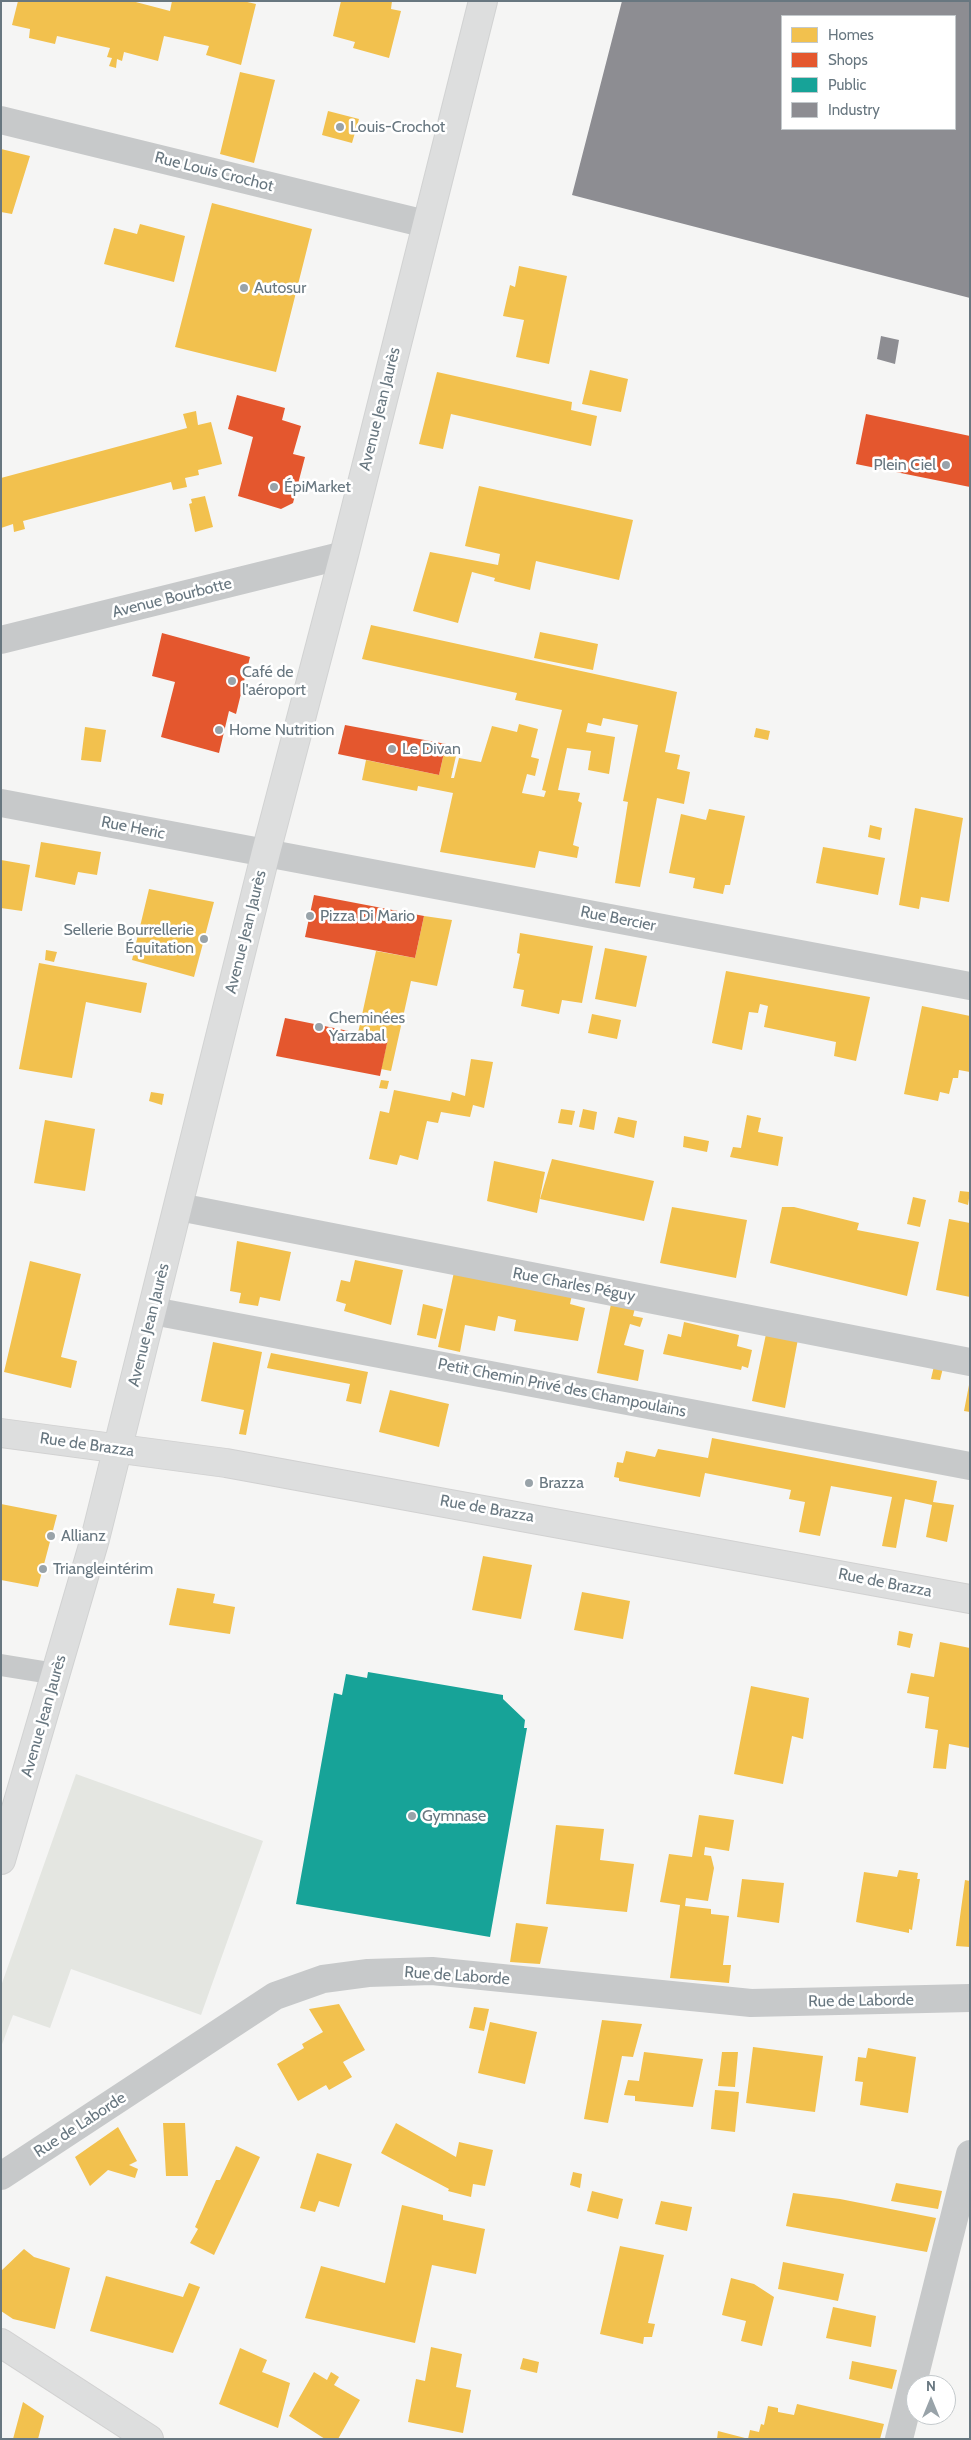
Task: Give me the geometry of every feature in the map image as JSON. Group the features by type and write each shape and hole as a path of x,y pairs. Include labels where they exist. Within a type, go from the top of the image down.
{"main road":[{"name":"Avenue Jean Jaurès","path":"1,1860 56,1674 118,1450 154,1311 266,852 344,555 483,1"},
{"name":"Rue de Brazza","path":"1,1433 226,1463 970,1599"},
{"path":"1,2343 149,2439"}],"street":[{"name":"Rue Louis Crochot","path":"1,120 426,224"},
{"name":"Avenue Bourbotte","path":"1,640 344,555"},
{"name":"Rue Heric","path":"1,803 266,852"},
{"name":"Rue Bercier","path":"266,852 970,986"},
{"name":"Rue Charles Péguy","path":"179,1207 970,1362"},
{"name":"Petit Chemin Privé des Champoulains","path":"154,1311 970,1466"},
{"name":"Rue de Laborde","path":"1,2176 275,1996 323,1979 368,1973 432,1971 751,2003 970,1998"},
{"path":"898,2439 970,2154"}],"lane":[{"path":"1,1665 56,1674"}],"shaded area":[{"path":"76,1774 263,1841 201,2015 71,1969 50,2028 13,2015 1,2047 1,1986"}],"building: Homes":[{"path":"18,1 132,1 170,11 172,1 243,1 256,4 241,65 206,55 209,46 164,36 158,61 124,52 122,61 117,59 116,68 109,66 112,58 107,57 110,48 57,36 55,44 29,38 30,29 12,25"},
{"path":"341,1 392,1 391,9 401,11 389,58 353,48 355,42 333,36"},
{"path":"240,72 275,80 254,163 220,154"},
{"name":"Louis-Crochot","path":"328,111 359,119 352,143 322,135"},
{"path":"1,149 30,156 12,214 1,212"},
{"name":"Autosur","path":"212,203 312,229 276,372 175,347"},
{"path":"140,224 185,236 174,282 104,264 114,228 137,234"},
{"path":"519,266 567,276 549,364 516,357 524,320 503,316 510,285 515,287"},
{"path":"590,370 628,379 621,412 582,404"},
{"path":"437,372 572,402 571,410 597,416 591,446 451,414 443,449 419,444"},
{"path":"196,411 198,425 211,422 222,464 198,470 199,475 185,478 187,487 173,490 171,482 23,521 25,529 14,532 13,524 1,528 1,478 187,428 183,414"},
{"path":"479,486 633,520 619,580 536,561 530,590 494,581 495,578 472,572 458,623 413,611 430,552 498,565 500,554 465,546"},
{"path":"205,496 213,527 195,532 189,504 192,503 191,499"},
{"path":"371,625 677,692 665,752 680,755 677,769 690,772 684,804 657,798 640,887 615,883 628,802 623,801 638,725 603,718 601,726 588,723 586,732 615,737 609,774 588,770 591,751 567,748 558,790 580,793 578,801 582,803 573,845 579,847 577,858 539,851 535,868 440,852 453,793 418,786 417,791 362,780 366,760 439,775 446,744 458,747 451,778 454,778 459,758 481,762 492,726 517,732 519,724 538,729 531,757 539,759 535,776 527,774 522,793 544,797 546,791 542,790 562,710 515,700 517,693 362,659"},
{"path":"540,632 598,644 593,670 534,658"},
{"path":"85,727 106,730 101,762 81,760"},
{"path":"756,728 770,731 768,740 754,737"},
{"path":"915,808 963,818 949,902 921,897 919,909 899,905"},
{"path":"709,809 745,816 730,885 725,885 723,894 693,888 695,878 669,873 681,814 706,820"},
{"path":"870,825 882,828 880,840 868,837"},
{"path":"41,842 101,852 97,875 78,872 75,885 35,877"},
{"path":"823,847 885,858 878,895 816,883"},
{"path":"1,860 30,865 22,911 1,908"},
{"path":"149,889 214,902 194,977 132,960"},
{"path":"424,916 452,920 437,986 411,981 391,1071 381,1069 388,1039 358,1033 376,951 415,958"},
{"path":"520,933 593,946 582,1003 562,1000 559,1014 521,1006 524,990 513,988 520,954 517,953"},
{"path":"605,948 647,956 636,1007 595,999"},
{"path":"46,950 57,952 54,962 45,960"},
{"path":"39,963 147,983 141,1013 86,1002 72,1078 19,1069"},
{"path":"726,971 870,997 856,1061 834,1056 836,1042 764,1027 768,1006 760,1004 758,1013 749,1012 742,1050 712,1043"},
{"path":"922,1006 970,1016 970,1072 959,1070 958,1078 953,1078 949,1094 940,1092 938,1101 904,1094"},
{"path":"592,1014 621,1020 617,1039 588,1033"},
{"path":"471,1059 493,1062 484,1108 473,1105 470,1117 441,1112 438,1123 427,1121 418,1160 400,1155 397,1165 369,1159 380,1111 389,1113 394,1090 450,1101 452,1092 465,1096"},
{"path":"381,1080 389,1081 387,1089 379,1088"},
{"path":"151,1092 164,1094 162,1105 149,1101"},
{"path":"561,1109 575,1111 572,1125 558,1123"},
{"path":"583,1109 597,1112 594,1130 579,1127"},
{"path":"747,1115 761,1118 758,1132 783,1137 778,1166 730,1157 733,1147 741,1148"},
{"path":"618,1117 637,1121 634,1138 614,1133"},
{"path":"45,1120 95,1129 85,1191 34,1183"},
{"path":"684,1136 709,1141 707,1152 683,1147"},
{"path":"552,1159 654,1181 644,1221 540,1199"},
{"path":"494,1161 545,1172 537,1213 487,1201"},
{"path":"960,1191 970,1192 968,1205 958,1202"},
{"path":"913,1197 926,1200 920,1227 907,1224"},
{"path":"672,1207 747,1220 736,1278 660,1263"},
{"path":"782,1207 794,1207 859,1223 857,1230 919,1242 907,1296 770,1263"},
{"path":"949,1219 970,1223 970,1297 936,1290"},
{"path":"237,1241 291,1252 280,1301 260,1297 258,1306 239,1303 241,1293 230,1291"},
{"path":"355,1260 403,1270 391,1325 344,1311 346,1304 336,1301 341,1280 350,1282"},
{"path":"30,1261 81,1274 61,1357 77,1361 71,1388 4,1372"},
{"path":"454,1272 572,1295 570,1304 585,1308 578,1341 514,1331 516,1320 498,1316 495,1331 465,1325 460,1352 438,1347"},
{"path":"423,1304 443,1309 436,1339 417,1335"},
{"path":"611,1304 635,1308 633,1316 643,1318 640,1327 630,1324 624,1345 644,1350 638,1381 597,1373"},
{"path":"684,1322 739,1335 737,1346 752,1350 748,1368 742,1366 741,1370 663,1354 668,1334 681,1337"},
{"path":"766,1334 798,1339 785,1408 752,1401"},
{"path":"213,1342 262,1352 246,1435 239,1434 244,1410 201,1401"},
{"path":"271,1353 368,1372 361,1404 346,1401 350,1384 267,1368"},
{"path":"934,1366 943,1368 940,1380 931,1379"},
{"path":"970,1385 970,1412 964,1411"},
{"path":"390,1390 449,1404 439,1447 379,1432"},
{"path":"712,1438 937,1481 933,1502 954,1505 947,1542 926,1537 932,1505 905,1499 896,1548 882,1546 892,1497 831,1486 820,1536 799,1532 805,1502 789,1499 791,1490 705,1473 700,1497 619,1481 619,1478 614,1477 617,1462 623,1463 626,1451 655,1457 658,1449 708,1458"},
{"path":"1,1504 57,1515 38,1587 1,1580"},
{"path":"483,1556 532,1565 521,1619 472,1610"},
{"path":"177,1588 215,1594 213,1603 235,1607 230,1634 169,1625"},
{"path":"582,1592 630,1601 623,1639 574,1630"},
{"path":"899,1631 913,1634 910,1648 897,1645"},
{"path":"940,1642 970,1648 970,1748 949,1744 946,1769 933,1768 938,1730 925,1728 929,1697 907,1693 911,1673 934,1677"},
{"path":"751,1686 809,1698 803,1739 792,1736 783,1784 734,1774"},
{"path":"699,1815 734,1820 729,1851 705,1847 704,1855 711,1856 714,1868 708,1901 686,1898 685,1906 711,1909 711,1914 729,1916 723,1965 731,1965 729,1983 670,1978 680,1905 660,1902 669,1854 692,1857"},
{"path":"556,1825 604,1829 600,1860 634,1864 627,1912 546,1904"},
{"path":"899,1870 918,1873 917,1879 920,1879 912,1930 909,1929 909,1933 856,1922 864,1872 897,1877"},
{"path":"742,1879 784,1883 779,1923 737,1917"},
{"path":"965,1880 970,1881 970,1947 956,1946"},
{"path":"516,1923 548,1927 540,1964 510,1962"},
{"path":"339,2004 365,2050 343,2062 352,2077 329,2090 326,2085 298,2101 277,2064 304,2048 302,2044 323,2032 309,2009"},
{"path":"474,2007 489,2009 484,2031 469,2028"},
{"path":"602,2020 642,2024 633,2057 622,2056 608,2123 584,2119"},
{"path":"490,2022 537,2032 525,2084 478,2073"},
{"path":"753,2047 823,2056 815,2112 746,2103"},
{"path":"868,2048 916,2057 908,2113 860,2105 863,2082 855,2081 858,2057 866,2058"},
{"path":"644,2052 703,2059 693,2107 635,2101 635,2096 624,2095 628,2080 639,2081"},
{"path":"722,2052 738,2052 735,2087 718,2086"},
{"path":"715,2090 739,2092 735,2132 711,2129"},
{"path":"163,2123 185,2123 188,2176 166,2176"},
{"path":"396,2123 456,2157 459,2142 493,2150 485,2186 473,2184 471,2197 448,2191 449,2189 381,2153"},
{"path":"118,2127 137,2161 129,2165 138,2169 135,2178 108,2170 90,2186 75,2157"},
{"path":"236,2146 260,2157 214,2255 190,2243 198,2229 195,2227 216,2180 220,2180"},
{"path":"317,2153 352,2164 339,2207 319,2201 315,2212 300,2208"},
{"path":"573,2172 582,2174 580,2188 570,2185"},
{"path":"896,2183 942,2191 938,2209 891,2201"},
{"path":"592,2191 623,2199 618,2219 587,2211"},
{"path":"793,2193 840,2199 936,2218 927,2252 786,2226"},
{"path":"661,2201 692,2207 687,2231 655,2224"},
{"path":"402,2205 443,2215 443,2220 485,2229 476,2274 432,2265 415,2343 305,2318 321,2266 385,2283"},
{"path":"620,2246 664,2255 648,2323 655,2324 652,2337 644,2337 643,2344 600,2334"},
{"path":"24,2249 34,2257 70,2268 55,2329 13,2319 1,2311 1,2271"},
{"path":"783,2262 844,2274 838,2301 778,2289"},
{"path":"106,2276 183,2297 189,2283 200,2287 173,2353 90,2331"},
{"path":"731,2278 754,2284 774,2297 762,2346 741,2341 746,2321 722,2315"},
{"path":"833,2307 876,2316 871,2347 826,2338"},
{"path":"431,2347 462,2354 456,2387 471,2390 463,2433 408,2422 416,2379 425,2381"},
{"path":"240,2348 267,2360 262,2372 290,2383 278,2428 219,2404"},
{"path":"523,2358 539,2362 537,2373 520,2369"},
{"path":"852,2361 897,2370 892,2389 849,2379"},
{"path":"314,2372 327,2380 331,2372 339,2377 334,2385 360,2400 338,2439 325,2439 289,2416"},
{"path":"23,2402 44,2416 38,2439 13,2439"},
{"path":"797,2404 884,2424 880,2439 748,2439 750,2430 759,2432 761,2424 764,2425 768,2406 778,2408 778,2412 794,2415"},
{"path":"718,2431 745,2438 745,2439 717,2439"}],"building: Shops":[{"path":"237,395 285,408 282,420 301,426 293,454 305,457 293,503 281,509 238,496 253,437 228,429"},
{"path":"866,414 970,436 970,487 856,464"},
{"path":"162,633 250,657 236,714 229,711 219,753 161,737 175,682 152,676"},
{"name":"Le Divan","path":"345,725 446,744 439,775 338,754"},
{"path":"314,895 424,916 415,958 305,937"},
{"path":"285,1018 388,1039 380,1076 276,1056"}],"building: Public":[{"name":"Gymnase","path":"368,1672 503,1695 503,1699 525,1720 524,1728 527,1728 490,1937 296,1904 334,1693 342,1695 346,1674 367,1678"}],"building: Industry":[{"path":"622,1 970,1 970,298 572,195"},
{"path":"881,336 899,340 895,364 877,359"}],"place":[{"name":"Louis-Crochot","path":"340,127"},
{"name":"Autosur","path":"244,288"},
{"name":"Plein Ciel","path":"946,465"},
{"name":"ÉpiMarket","path":"274,487"},
{"name":"Café de l'aéroport","path":"232,681"},
{"name":"Home Nutrition","path":"219,730"},
{"name":"Le Divan","path":"392,749"},
{"name":"Pizza Di Mario","path":"310,916"},
{"name":"Sellerie Bourrellerie Équitation","path":"204,939"},
{"name":"Cheminées Yarzabal","path":"319,1027"},
{"name":"Brazza","path":"529,1483"},
{"name":"Allianz","path":"51,1536"},
{"name":"Triangleintérim","path":"43,1569"},
{"name":"Gymnase","path":"412,1816"}]}
